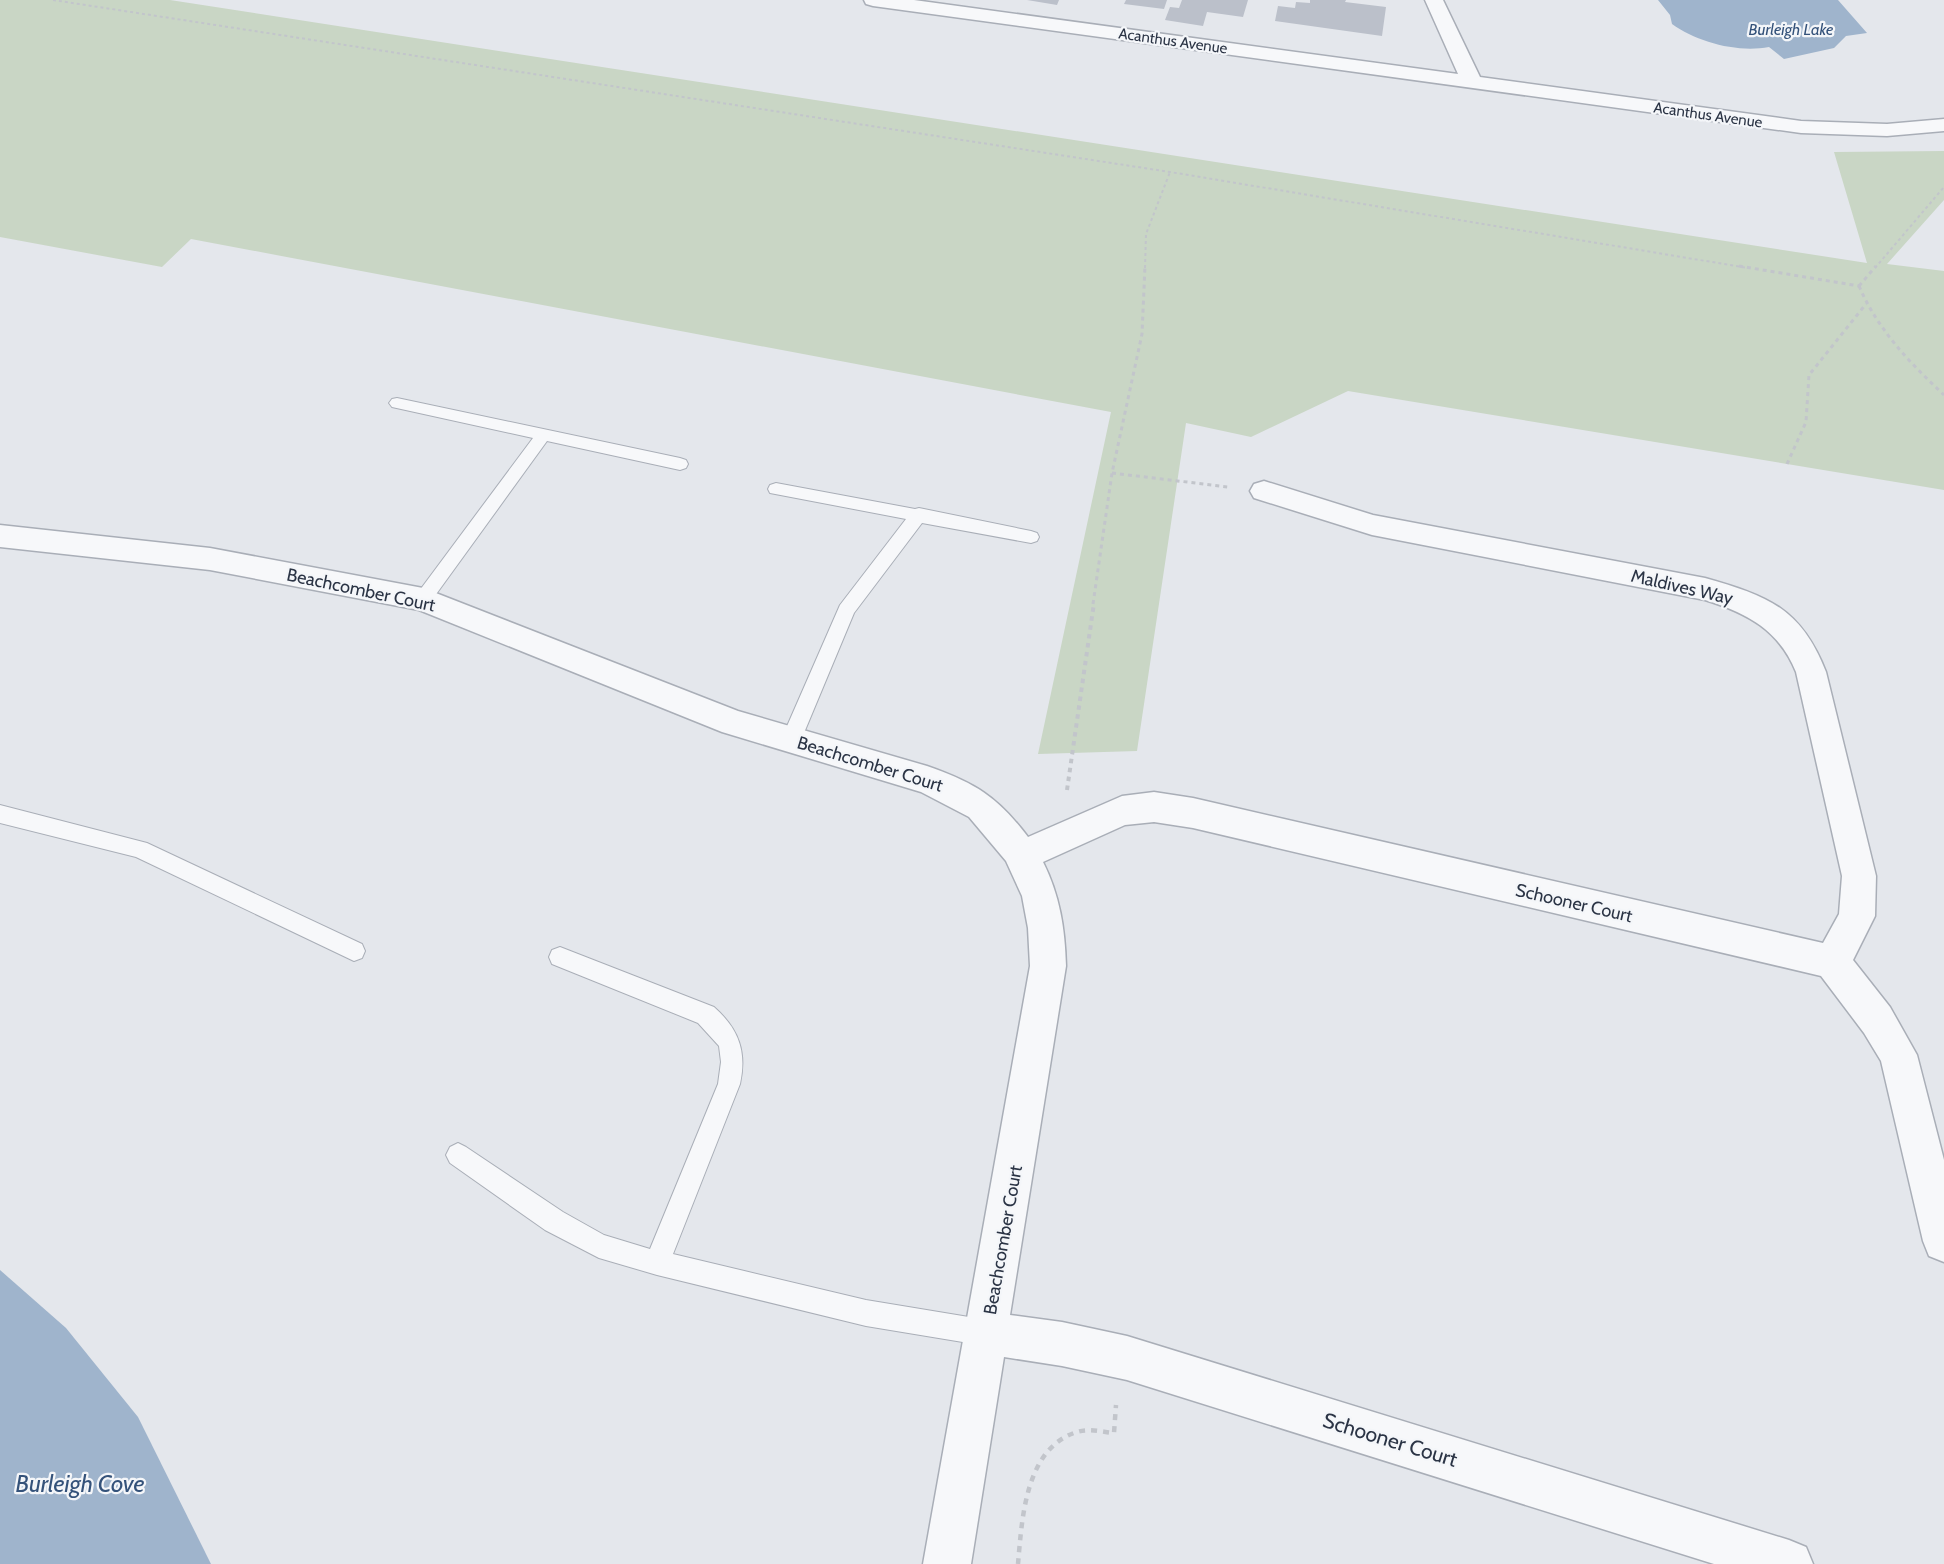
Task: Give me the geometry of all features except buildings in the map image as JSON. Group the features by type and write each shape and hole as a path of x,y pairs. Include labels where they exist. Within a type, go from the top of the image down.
{"street":[{"name":"Acanthus Avenue","path":"873,0 1801,127 1887,130 1944,124"},
{"path":"1434,0 1472,82"},
{"name":"Maldives Way","path":"1264,491 1372,525 1705,589 1728,595 1756,608 1778,623 1803,650 1811,672 1859,876 1857,916 1832,962"},
{"name":"Beachcomber Court","path":"0,536 210,560 423,599 733,723 927,780 956,792 981,807 1023,855 1034,875 1047,932 1048,966 947,1564"},
{"name":"Schooner Court","path":"1023,855 1122,811 1154,807 1193,813 1832,962"},
{"path":"1832,962 1877,1020 1898,1055 1944,1241"},
{"name":"Schooner Court","path":"987,1333 1062,1344 1127,1358 1789,1564"}],"lane":[{"path":"397,403 680,464"},
{"path":"423,599 543,435"},
{"path":"776,489 919,514 1031,537"},
{"path":"791,740 846,610 919,514"},
{"path":"0,814 140,849 354,951"},
{"path":"560,957 706,1015 722,1028 731,1044 734,1063 729,1084 657,1263"},
{"path":"458,1155 554,1221 599,1246 657,1263 866,1313 987,1333"}],"path":[{"path":"53,0 1170,172 1859,286"},
{"path":"1083,827 1067,790 1112,473 1142,334 1146,234 1170,172"},
{"path":"1859,286 1944,187"},
{"path":"1859,286 1866,304 1900,354 1944,395"},
{"path":"1787,464 1806,422 1809,375 1866,304"},
{"path":"1112,473 1264,491"},
{"path":"1018,1564 1023,1512 1031,1484 1043,1458 1060,1442 1076,1432 1114,1433 1116,1402 1127,1358"}],"green space":[{"path":"0,0 170,0 1867,263 1834,152 1944,151 1944,200 1887,264 1944,271 1944,490 1348,391 1251,437 1186,423 1137,751 1038,754 1111,412 191,239 162,267 0,237"}],"water":[{"name":"Burleigh Lake","path":"1658,0 1838,0 1867,33 1846,36 1834,48 1784,59 1769,47 1731,47 1693,36 1672,24 1670,15"},
{"name":"Burleigh Cove","path":"0,1270 66,1328 138,1417 211,1564 0,1564"}]}
